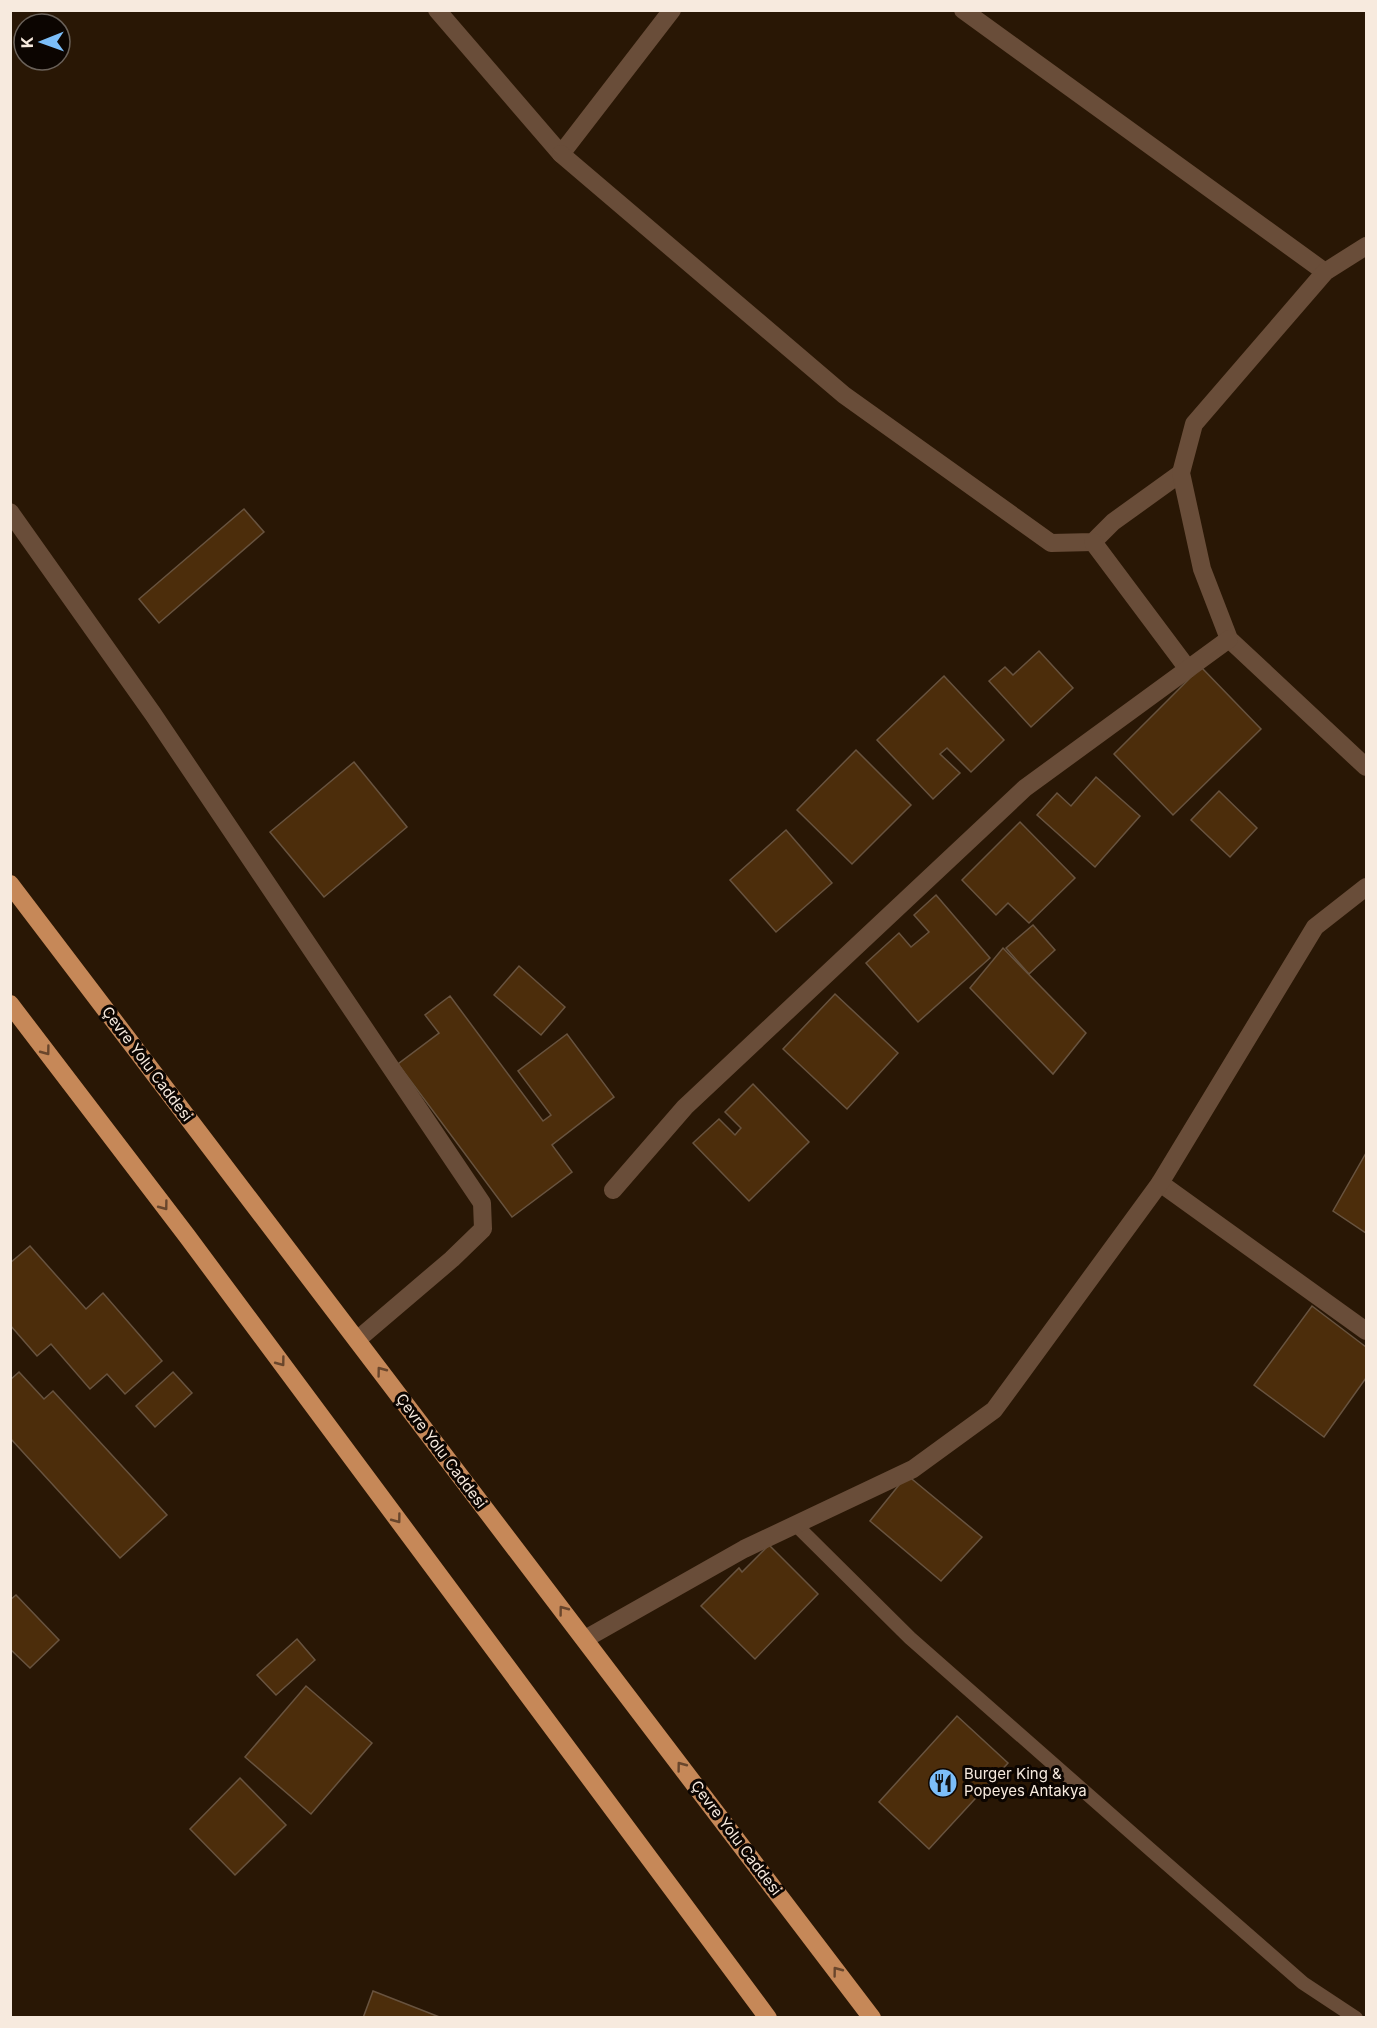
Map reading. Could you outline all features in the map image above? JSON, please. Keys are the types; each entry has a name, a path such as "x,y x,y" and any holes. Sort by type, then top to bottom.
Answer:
{"highway":[{"name":"Çevre Yolu Caddesi","path":"10,884 872,2018"},
{"path":"10,1004 194,1246 768,2018"}],"street":[{"path":"437,10 561,154 844,394 1051,543 1093,542 1113,522 1181,473"},
{"path":"561,154 672,10"},
{"path":"963,10 1325,272"},
{"path":"1366,246 1325,272 1194,424 1181,473 1202,569 1229,639 1366,767"},
{"path":"10,512 153,714 482,1203 483,1229 452,1259 357,1340"},
{"path":"1093,542 1188,669"},
{"path":"613,1190 685,1107 1025,788 1229,639"},
{"path":"585,1639 744,1549 913,1470 994,1410 1160,1183 1315,927 1366,887"},
{"path":"1160,1183 1366,1331"}],"lane":[{"path":"796,1525 910,1638 1303,1983 1356,2018"}],"building":[{"path":"244,509 264,532 159,623 139,599"},
{"path":"1039,651 1073,688 1031,727 989,681 1005,667 1013,675"},
{"path":"1201,667 1261,729 1173,815 1114,754"},
{"path":"944,676 1004,740 971,772 947,748 940,754 960,773 933,799 877,740"},
{"path":"856,750 911,805 852,864 797,810"},
{"path":"354,762 407,827 324,897 270,832"},
{"path":"1096,777 1140,816 1095,867 1037,815 1057,793 1071,806"},
{"path":"1219,791 1257,828 1230,857 1191,820"},
{"path":"1020,822 1075,878 1029,923 1008,903 996,915 962,880"},
{"path":"786,830 832,883 776,932 730,880"},
{"path":"936,895 990,958 918,1022 866,963 899,933 911,947 929,932 914,915"},
{"path":"1033,925 1055,950 1029,974 1006,948"},
{"path":"1003,948 1086,1033 1053,1074 970,988"},
{"path":"519,966 565,1007 541,1035 494,995"},
{"path":"835,994 898,1053 847,1109 783,1049"},
{"path":"450,996 543,1121 551,1115 518,1071 567,1034 614,1097 552,1145 572,1172 512,1217 398,1064 439,1033 425,1015"},
{"path":"753,1084 809,1142 749,1201 693,1143 719,1119 735,1135 741,1128 725,1112"},
{"path":"1366,1153 1366,1233 1333,1211"},
{"path":"30,1246 86,1309 103,1293 162,1361 125,1394 107,1374 90,1389 51,1344 37,1356 10,1325 10,1263"},
{"path":"1312,1306 1366,1347 1366,1378 1324,1437 1254,1385"},
{"path":"19,1372 44,1399 53,1391 167,1515 120,1558 10,1438 10,1380"},
{"path":"173,1372 192,1393 155,1427 136,1406"},
{"path":"907,1475 982,1537 941,1581 870,1521"},
{"path":"769,1545 818,1594 755,1659 701,1606 739,1568 742,1572"},
{"path":"16,1595 59,1640 30,1668 10,1649 10,1600"},
{"path":"297,1639 315,1660 276,1695 257,1675"},
{"path":"306,1686 372,1743 311,1814 245,1757"},
{"name":"Burger King & Popeyes Antakya","path":"957,1716 1008,1763 929,1849 879,1802"},
{"path":"240,1778 286,1825 235,1875 190,1829"},
{"path":"373,1991 442,2018 363,2018"}],"place":[{"name":"Burger King & Popeyes Antakya","path":"943,1783"}]}
